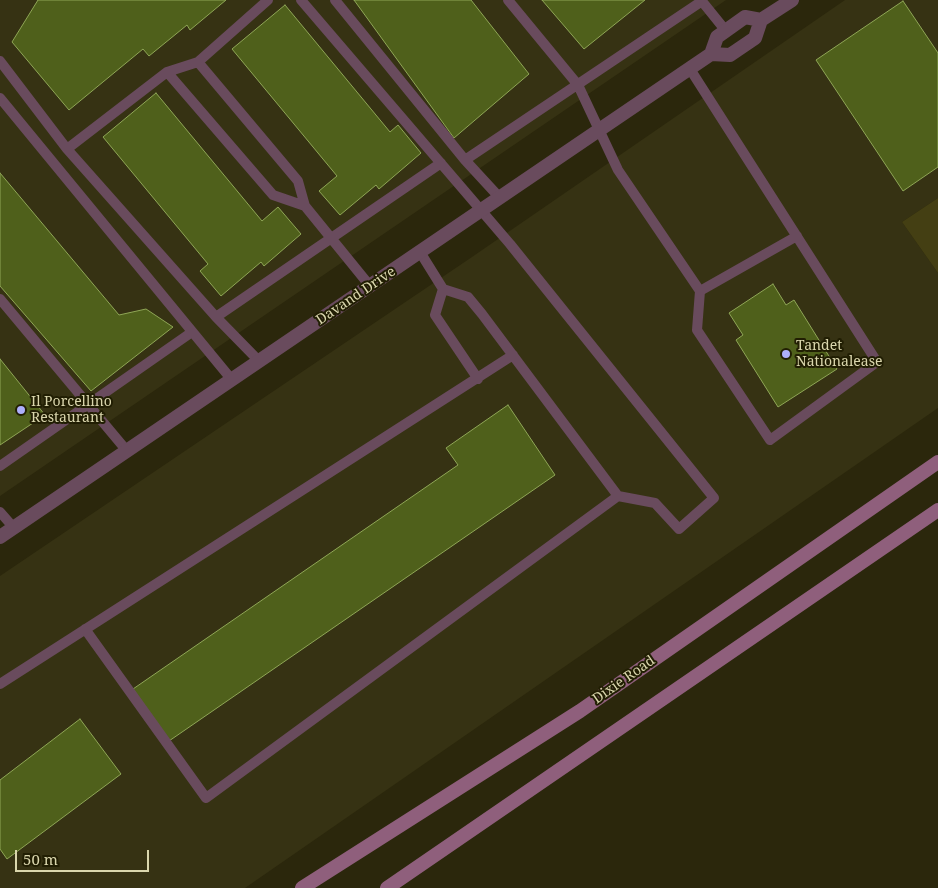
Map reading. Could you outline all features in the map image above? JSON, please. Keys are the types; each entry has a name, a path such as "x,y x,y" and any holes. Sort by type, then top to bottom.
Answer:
{"main road":[{"name":"Dixie Road","path":"302,888 580,710 938,462"},
{"path":"387,888 938,510"}],"street":[{"name":"Davand Drive","path":"711,54 730,55 755,38 761,20 792,0"},
{"name":"Davand Drive","path":"0,537 690,69 711,54 717,36 745,18 761,20"}],"lane":[{"path":"67,149 167,72 198,62 268,0"},
{"path":"301,0 481,210 714,498 679,529 655,503 618,496 468,297 443,289 420,252"},
{"path":"335,0 465,160 500,198"},
{"path":"508,0 578,84 618,170 700,291 697,330 770,440 877,362 690,69"},
{"path":"465,160 701,1 726,31"},
{"path":"0,61 67,149 216,317 259,361"},
{"path":"198,62 298,181 305,206 333,238 370,286"},
{"path":"167,72 273,195 305,206"},
{"path":"0,98 232,380"},
{"path":"216,317 440,163"},
{"path":"700,291 796,236"},
{"path":"443,289 435,315 478,379"},
{"path":"0,299 89,403 127,451"},
{"path":"0,466 192,332"},
{"path":"0,684 513,356"},
{"path":"85,629 206,798 618,496"},
{"path":"0,512 14,528"}],"shaded area":[{"path":"0,0 726,0 0,496"},
{"path":"845,0 938,0 938,198 902,222 938,273 938,408 245,888 0,888 0,576 472,257"},
{"path":"938,198 938,273 902,222"}],"building":[{"path":"38,0 226,0 190,30 187,25 149,56 143,49 69,110 12,42"},
{"path":"354,0 471,0 529,74 454,138"},
{"path":"542,0 645,0 584,49"},
{"path":"903,1 938,53 938,167 903,191 816,60"},
{"path":"285,5 390,132 398,125 421,153 379,189 376,185 340,215 319,191 337,176 232,49"},
{"path":"156,93 262,221 278,207 301,234 264,266 261,262 221,296 200,271 208,264 103,137"},
{"path":"0,173 119,315 146,309 173,327 91,391 0,286"},
{"name":"Tandet Nationalease","path":"773,284 786,305 794,300 837,369 778,407 736,340 743,335 729,313"},
{"path":"0,359 45,415 0,445"},
{"path":"508,405 555,475 169,741 133,689 458,465 446,448"},
{"path":"80,719 121,774 7,859 0,849 0,780"}],"place":[{"name":"Tandet Nationalease","path":"786,354"},
{"name":"Il Porcellino Restaurant","path":"21,410"}]}
